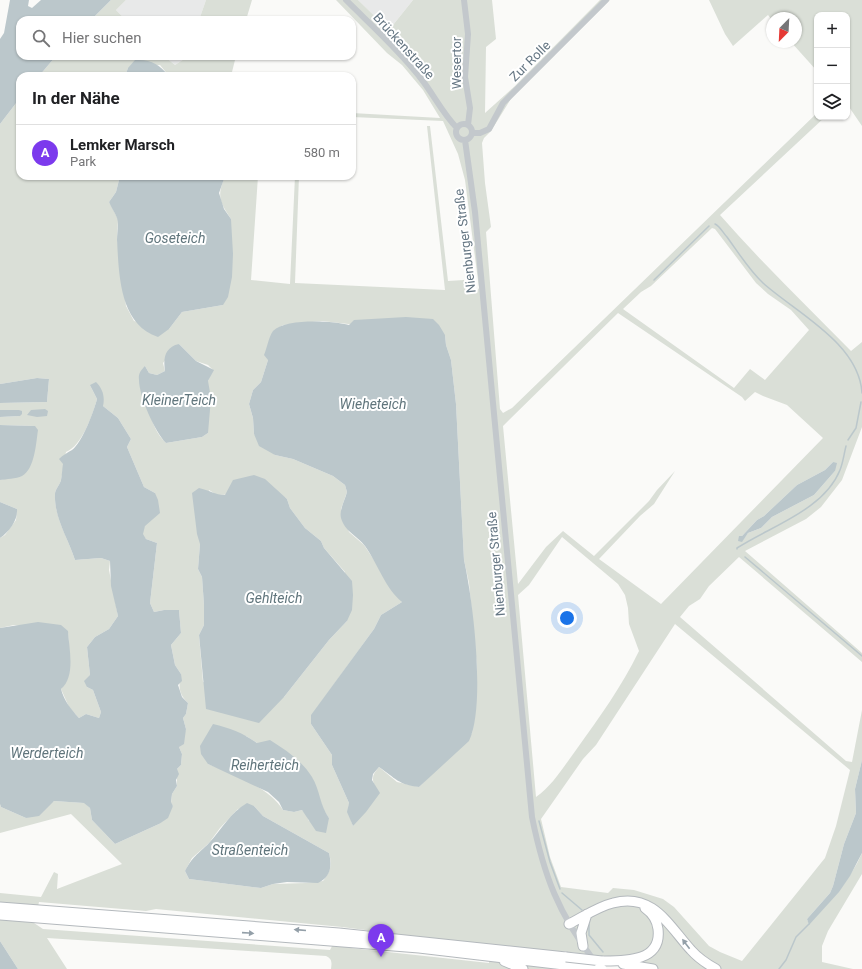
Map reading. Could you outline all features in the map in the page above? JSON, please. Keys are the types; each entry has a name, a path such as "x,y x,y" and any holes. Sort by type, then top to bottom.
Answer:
{"highway":[{"path":"569,924 613,902 638,903 649,906 662,915 694,953 716,969"},
{"path":"586,969 633,960 650,952 658,937 657,924 650,911 638,903"},
{"path":"0,907 42,914 339,937 601,967"},
{"path":"0,915 42,914"},
{"path":"583,946 581,933 587,914"},
{"path":"339,937 480,954 566,957 601,967"},
{"path":"496,954 522,969"},
{"path":"621,963 653,969"}],"street":[{"name":"Brückenstraße","path":"346,0 408,63 429,89 446,116 457,128"},
{"name":"Wesertor","path":"464,0 468,34 465,77 470,108 468,125"},
{"name":"Zur Rolle","path":"472,133 480,133 489,129 503,103 606,0"},
{"path":"463,124 468,125 472,133 469,138 465,140 458,137 456,133 457,128 463,124"},
{"name":"Nienburger Straße","path":"465,140 476,220 529,800 540,856 554,895 569,924 583,946 601,967"}],"shaded area":[{"path":"111,0 126,0 116,10 122,16 95,16"},
{"path":"126,0 206,0 200,16 122,16 116,10"},
{"path":"206,0 252,0 247,16 200,16"},
{"path":"336,0 358,0 389,30 413,0 492,0 496,39 486,47 485,113 515,86 600,0 610,0 512,97 482,143 485,183 491,227 486,232 500,409 503,413 512,408 814,116 814,120 822,120 720,215 768,267 851,351 862,342 862,427 842,480 821,507 806,519 745,551 862,653 862,662 739,557 709,586 700,599 689,606 680,617 846,761 852,762 862,710 862,760 855,789 856,813 844,844 830,893 807,919 809,924 824,908 845,882 862,853 862,874 828,931 822,946 822,962 853,969 626,969 617,958 561,951 576,969 331,969 331,961 326,956 47,938 67,969 18,969 0,941 0,893 41,897 54,872 58,874 57,889 122,864 71,814 0,833 0,804 1,807 26,818 54,801 85,803 90,808 92,820 115,844 159,824 173,806 171,803 172,794 177,786 177,769 181,765 182,754 179,747 186,729 183,718 186,714 188,703 180,690 181,674 175,665 171,645 181,633 179,610 154,612 150,603 157,543 146,539 142,534 155,493 144,487 127,447 131,439 118,418 103,406 90,385 97,399 90,421 82,437 72,449 66,452 60,484 55,494 55,503 59,519 75,560 101,558 110,561 109,570 118,616 109,629 95,637 87,647 90,675 87,687 93,690 101,712 99,718 86,714 79,718 69,707 61,689 70,669 68,632 14,625 0,628 0,538 5,535 16,520 17,509 0,502 0,480 8,478 35,426 0,425 0,417 20,416 19,410 0,410 0,403 47,402 49,379 37,378 0,384 0,124 16,103 16,180 119,180 116,192 109,202 118,219 117,239 126,306 134,321 169,329 182,312 223,305 231,219 220,198 224,180 258,180 251,280 290,284 295,180 299,180 295,283 445,290 427,126 430,126 448,281 464,280 466,290 477,291 479,288 465,180 458,154 443,121 356,117 356,113 440,118 423,90 402,65 387,53 356,21 356,16 351,16","holes":["712,228 715,229 756,283 768,294 791,310 809,330 765,380 750,369 734,388 623,309 641,292 651,286","618,313 742,397 745,401 755,392 787,405 823,438 661,604 599,559 640,516 654,504 675,471 649,501 594,556 563,531 546,547 518,584 503,426","322,321 445,335 446,345 451,360 456,404 464,560 469,583 477,667 477,687 472,733 419,787 397,782 379,767 373,776 375,786 353,826 348,812 349,803 332,765 332,755 311,724 311,716 374,629 381,615 402,602 364,545 349,532 341,509 347,492 345,485 333,476 293,459 275,455 254,434 253,418 249,404 253,390 261,382 268,360 273,332 283,325","179,344 196,361 208,365 213,370 208,381 208,433 202,437 166,443 159,435 151,417 147,397 145,366 149,373 157,375 165,371 163,363","833,462 835,471 814,495 772,517 761,528 748,533 742,541 742,536 757,520 764,516 797,485 825,470","209,490 217,495 279,493 287,499 290,508 305,528 321,541 324,548 345,572 347,621 329,640 284,697 203,682 199,635 204,625 202,577 198,569 200,544","562,537 618,584 625,595 629,624 639,651 617,690 558,775 548,787 536,797 518,595 529,585","675,624 850,770 836,826 825,858 742,961 709,946 674,907 663,899 634,890 613,888 608,893 561,887 550,857 541,819 583,759 596,745","246,736 312,778 324,811 329,818 309,821 306,814 302,810 294,812 283,810 277,802 260,788 250,782 208,764","254,806 263,816 329,853 330,868 323,881 273,884 261,888 189,879 185,871 192,858 209,843 220,828 238,809","39,902 146,911 156,909 342,927 330,950 43,929 34,923","342,927 489,946 489,963 351,948"]},
{"path":"358,0 413,0 389,30"},
{"path":"709,0 862,0 862,126 850,108 850,12 814,12 814,68 796,48 802,48 802,12 766,12 766,17 733,46 725,34"},
{"path":"53,60 169,60 175,65 182,60 235,60 232,72 166,72 160,65 128,68 126,72 42,72"},
{"path":"169,60 182,60 175,65"}],"water":[{"path":"10,0 29,0 28,6 32,8 41,0 111,0 95,16 16,16 16,60 53,60 42,72 16,72 16,103 0,124 0,39 4,33"},
{"path":"135,60 146,60 158,65 166,72 126,72"},
{"name":"Goseteich","path":"119,180 224,180 219,193 224,209 231,219 233,254 232,277 228,297 223,305 182,312 169,329 158,337 145,330 135,321 128,310 124,296 119,268 117,240 118,220 109,202 116,192"},
{"name":"Wieheteich","path":"406,317 433,319 445,335 446,345 451,360 456,404 464,560 474,625 477,703 474,725 469,741 419,787 402,783 379,767 373,774 372,780 380,793 353,826 347,812 349,803 332,765 332,755 311,724 311,715 374,629 381,615 402,602 386,583 365,546 345,527 343,523 341,518 341,508 347,492 345,485 333,476 293,459 275,455 259,446 254,434 253,418 249,404 253,390 261,382 268,360 264,355 270,336 273,331 279,327 299,322 332,322 349,325 354,320"},
{"name":"KleinerTeich","path":"179,344 196,361 214,370 208,381 211,398 208,433 202,437 166,443 157,431 148,413 140,387 139,376 145,366 149,373 157,375 165,371 164,362 168,350 174,345"},
{"path":"37,378 49,379 47,402 0,403 0,384"},
{"name":"Werderteich","path":"96,382 103,393 103,406 118,418 131,439 127,447 144,487 155,493 158,500 160,513 145,526 143,534 146,539 157,543 150,603 154,612 179,610 181,633 171,645 175,665 181,674 182,681 178,685 182,697 188,703 186,714 183,718 186,729 184,744 179,747 182,754 181,765 177,769 179,774 176,780 177,786 172,794 171,802 173,806 168,818 159,824 115,844 92,820 90,808 84,803 54,801 39,816 26,818 1,807 0,804 0,628 38,622 61,625 68,631 70,654 69,677 66,684 61,689 64,697 79,718 86,714 99,718 101,712 93,690 87,687 84,681 90,675 87,647 95,637 109,629 118,616 111,586 110,561 101,558 75,560 59,520 55,503 55,494 60,484 63,464 59,459 76,446 84,434 97,399 90,385"},
{"path":"45,409 48,411 47,416 37,417 27,415 31,410"},
{"path":"0,410 19,410 22,411 22,414 20,416 0,417"},
{"path":"0,425 35,426 38,430 30,468 20,477 0,480"},
{"path":"833,462 837,463 835,471 814,495 772,517 761,528 748,533 742,542 738,541 739,536 742,536 757,520 764,516 797,485 825,470"},
{"name":"Gehlteich","path":"254,475 265,479 287,499 290,508 305,528 321,541 324,548 352,581 353,595 352,610 347,621 329,640 284,697 259,723 206,709 199,635 204,625 204,605 202,577 198,569 200,544 197,534 192,493 199,488 225,495 233,480"},
{"path":"0,502 17,509 17,513 12,525 0,538"},
{"name":"Reiherteich","path":"213,724 236,731 257,743 270,740 299,761 312,777 329,818 326,833 316,831 302,810 294,812 283,810 279,802 268,792 208,764 201,754 200,746"},
{"path":"862,760 862,853 850,876 839,892 809,925 807,919 830,893 833,886 844,844 856,813 855,789"},
{"name":"Straßenteich","path":"247,803 254,806 263,816 329,853 330,871 326,878 318,883 287,882 261,888 189,879 185,871 190,862 209,843 231,816"},
{"path":"0,941 18,969 0,969"}],"waterway":[{"path":"715,224 727,237 748,267 763,283 808,317 838,344 850,359 858,375 862,393"},
{"path":"654,280 709,226"},
{"path":"848,440 856,428 861,402"},
{"path":"737,549 795,516 822,496 832,484 840,470 846,446"},
{"path":"745,557 862,656"},
{"path":"539,821 550,862 560,889"},
{"path":"562,893 582,910"},
{"path":"589,924 589,935 603,952"},
{"path":"779,969 786,960 796,937 809,924"}],"place":[{"name":"Lemker Marsch","path":"381,957"}]}
